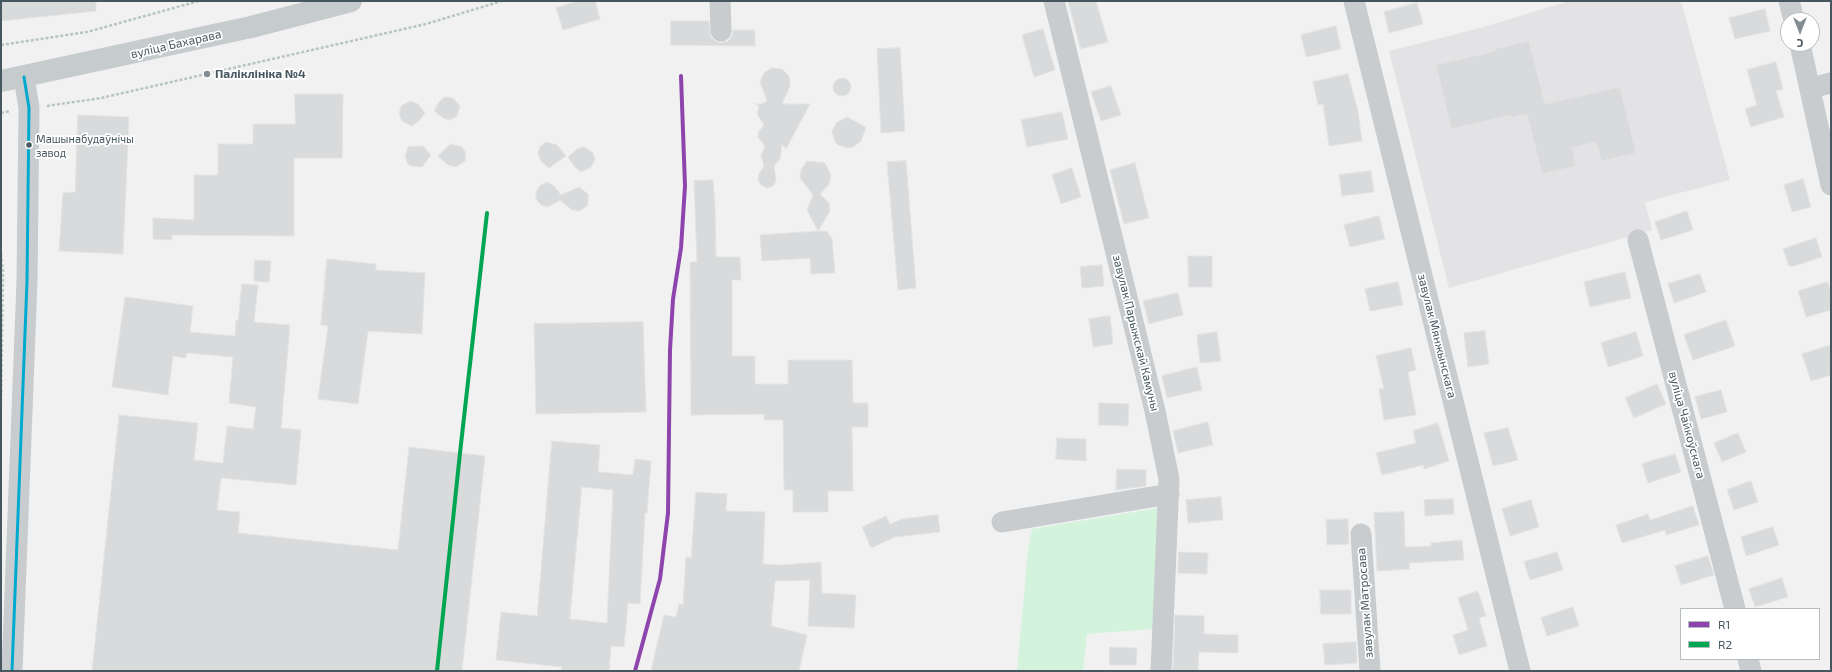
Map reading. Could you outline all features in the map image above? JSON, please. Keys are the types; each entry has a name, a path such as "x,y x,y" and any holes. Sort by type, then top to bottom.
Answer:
{"main road":[{"name":"вуліца Бахарава","path":"1,81 251,27 351,1"}],"street":[{"path":"720,1 721,31"},
{"name":"завулак Парыжскай Камуны","path":"1054,1 1155,411 1169,479 1161,671"},
{"name":"завулак Мянжынскага","path":"1354,1 1520,671"},
{"path":"1789,1 1792,12"},
{"path":"1802,52 1831,185"},
{"path":"12,671 27,281 29,108 24,77"},
{"path":"1811,88 1831,83"},
{"name":"вуліца Чайкоўскага","path":"1638,240 1735,608"},
{"path":"1002,522 1169,494"},
{"name":"завулак Матросава","path":"1361,534 1370,671"},
{"path":"1748,660 1751,671"}],"path":[{"path":"1,45 87,32 200,1"},
{"path":"1,113 101,98 426,24 502,1"},
{"path":"1,254 3,272 1,406"}],"shaded area":[{"path":"1569,1 1681,1 1730,180 1645,202 1652,230 1449,288 1389,51 1484,27"}],"green space":[{"path":"1158,508 1153,629 1087,634 1083,671 1017,671 1028,550 1032,529"}],"building":[{"path":"1,1 96,1 96,11 1,21"},
{"path":"579,1 595,1 600,19 563,30 556,8"},
{"path":"1068,1 1096,1 1108,42 1081,49"},
{"path":"1417,3 1423,24 1389,33 1384,12"},
{"path":"1765,9 1770,31 1735,39 1729,18"},
{"path":"671,21 709,21 711,37 715,41 721,43 728,41 732,36 733,30 755,30 755,46 671,45"},
{"path":"1336,26 1341,49 1306,57 1301,35"},
{"path":"1043,29 1055,70 1034,77 1022,35"},
{"path":"1529,41 1545,104 1620,87 1636,153 1601,161 1596,142 1572,148 1576,166 1542,174 1527,114 1511,118 1511,115 1451,129 1436,65"},
{"path":"900,48 905,131 881,133 877,49"},
{"path":"1776,62 1783,89 1776,91 1784,117 1751,127 1745,109 1757,105 1747,70"},
{"path":"772,68 782,69 789,76 790,86 782,104 810,104 786,149 782,144 780,159 774,166 776,181 773,186 767,188 761,185 758,180 759,174 764,166 761,155 765,146 758,137 759,131 764,125 757,114 759,106 755,104 761,104 767,101 760,82 764,73"},
{"path":"1348,74 1358,111 1362,141 1329,146 1323,104 1318,105 1313,82"},
{"path":"838,78 846,78 851,83 849,94 846,96 838,96 833,91 833,83"},
{"path":"1111,86 1121,115 1101,121 1091,92"},
{"path":"295,94 343,94 342,158 294,158 294,236 172,235 172,240 153,239 153,218 194,220 194,175 218,175 218,144 253,144 253,124 295,124"},
{"path":"445,97 453,98 460,106 457,116 450,120 443,118 434,111 439,102"},
{"path":"411,101 418,104 425,113 419,121 412,126 402,121 399,114 401,106"},
{"path":"1062,112 1068,139 1027,147 1021,120"},
{"path":"78,115 129,117 123,254 59,251 63,193 75,192"},
{"path":"847,117 866,127 861,141 853,147 848,148 838,145 835,142 832,132 836,123"},
{"path":"546,142 557,145 566,156 549,168 541,161 538,154 540,147"},
{"path":"451,144 462,147 466,153 465,161 456,167 448,165 438,156"},
{"path":"423,146 431,155 422,167 411,166 408,164 405,157 408,147"},
{"path":"584,147 593,153 595,160 591,167 581,172 574,166 568,157 577,149"},
{"path":"807,161 825,163 831,175 829,184 820,194 829,203 830,211 818,231 807,210 813,195 800,178 801,170"},
{"path":"906,161 916,288 898,290 887,162"},
{"path":"1135,163 1149,218 1124,224 1110,170"},
{"path":"1072,168 1081,197 1061,204 1052,175"},
{"path":"1371,171 1374,192 1342,196 1339,175"},
{"path":"1803,179 1811,207 1792,212 1784,185"},
{"path":"713,180 716,257 740,257 741,280 732,280 732,356 755,356 755,384 788,384 788,360 852,360 853,403 868,403 868,427 852,427 853,491 828,491 828,512 793,512 793,490 784,490 783,420 764,420 764,414 691,415 690,262 697,262 694,181"},
{"path":"547,182 554,186 561,195 579,187 588,194 588,205 580,211 572,210 560,200 548,207 541,205 536,199 536,192 540,186"},
{"path":"1687,211 1693,230 1661,240 1655,222"},
{"path":"1379,216 1385,239 1350,247 1344,225"},
{"path":"827,231 832,239 835,273 811,274 810,258 762,261 760,235"},
{"path":"1816,238 1822,257 1794,266 1789,266 1783,249"},
{"path":"1188,256 1212,256 1212,287 1189,287"},
{"path":"327,259 376,264 376,270 425,273 422,334 368,331 358,404 318,399 328,326 321,325"},
{"path":"255,260 271,261 269,282 254,281"},
{"path":"1102,265 1104,286 1082,288 1080,267"},
{"path":"1625,272 1631,298 1590,307 1584,282"},
{"path":"1700,274 1706,292 1674,303 1668,284"},
{"path":"1398,282 1403,305 1370,311 1365,289"},
{"path":"1828,282 1831,292 1831,310 1806,317 1798,291"},
{"path":"242,284 258,285 254,322 290,325 281,428 301,430 296,485 221,478 217,510 240,512 238,533 398,550 409,447 485,456 462,671 92,671 119,415 198,423 194,460 223,463 227,426 253,429 256,407 229,403 233,357 187,353 186,358 173,356 168,395 112,387 125,297 193,306 190,332 235,336"},
{"path":"1178,293 1183,315 1149,324 1143,301"},
{"path":"1110,316 1113,344 1093,347 1089,319"},
{"path":"1726,320 1735,346 1693,360 1684,335"},
{"path":"643,322 646,412 536,414 534,324"},
{"path":"1485,331 1489,364 1468,367 1464,333"},
{"path":"1217,332 1221,361 1200,363 1197,335"},
{"path":"1636,332 1643,356 1608,367 1601,343"},
{"path":"1831,345 1831,375 1811,381 1802,354"},
{"path":"1411,348 1416,370 1408,372 1416,415 1384,420 1379,389 1384,389 1376,356"},
{"path":"1197,367 1202,390 1167,398 1162,376"},
{"path":"1657,384 1666,404 1634,418 1625,398"},
{"path":"1721,390 1727,412 1701,419 1695,397"},
{"path":"1099,403 1129,404 1128,426 1099,425"},
{"path":"1208,422 1213,445 1178,453 1173,431"},
{"path":"1438,423 1449,461 1424,469 1423,465 1382,475 1376,453 1416,443 1413,431"},
{"path":"1508,428 1518,460 1493,466 1484,433"},
{"path":"1738,433 1746,452 1722,462 1714,443"},
{"path":"1057,438 1086,439 1086,461 1056,459"},
{"path":"552,441 600,445 598,472 633,475 635,459 651,461 647,513 645,513 640,604 628,603 624,647 611,646 609,671 561,671 562,667 496,660 501,612 537,616","holes":["582,487 613,490 607,623 570,619"]},
{"path":"1675,454 1681,472 1648,483 1642,464"},
{"path":"1117,469 1146,470 1146,486 1116,490"},
{"path":"1751,481 1758,502 1734,510 1727,490"},
{"path":"696,492 727,494 726,511 765,512 763,564 781,565 821,562 822,593 856,595 854,628 808,626 810,580 775,581 771,626 807,635 799,671 651,671 664,615 676,617 679,604 683,605 686,557 691,558"},
{"path":"1221,497 1223,520 1188,523 1186,500"},
{"path":"1453,499 1454,514 1425,516 1424,500"},
{"path":"1531,500 1539,527 1510,536 1502,509"},
{"path":"1693,506 1699,525 1666,535 1665,530 1622,543 1616,525 1648,514 1650,520"},
{"path":"1404,512 1405,547 1431,546 1431,543 1462,540 1464,560 1409,563 1410,569 1377,571 1374,513"},
{"path":"938,515 940,532 895,537 871,548 862,527 886,516 890,524 902,519"},
{"path":"1348,519 1349,544 1327,545 1326,520"},
{"path":"1773,527 1779,545 1746,556 1741,537"},
{"path":"1179,552 1208,553 1207,574 1178,573"},
{"path":"1557,552 1563,570 1530,580 1524,562"},
{"path":"1708,556 1714,575 1681,585 1675,566"},
{"path":"1782,578 1788,597 1755,607 1749,589"},
{"path":"1320,590 1351,590 1351,614 1321,614"},
{"path":"1478,591 1486,616 1479,618 1487,646 1459,655 1453,635 1468,630 1458,598"},
{"path":"1573,607 1579,626 1547,636 1541,618"},
{"path":"1175,615 1204,616 1204,634 1238,635 1238,653 1199,652 1198,671 1173,671"},
{"path":"1356,642 1357,663 1325,665 1323,644"},
{"path":"1110,647 1137,648 1136,665 1110,665"}],"transit line":[{"name":"R1","path":"635,671 660,579 668,513 670,350 673,299 681,248 685,186 681,76"},
{"path":"12,671 27,281 29,108 24,77"},
{"name":"R2","path":"437,671 487,213"}],"place":[{"name":"Паліклініка №4","path":"207,74"},
{"name":"Машынабудаўнічы завод","path":"29,145"}]}
